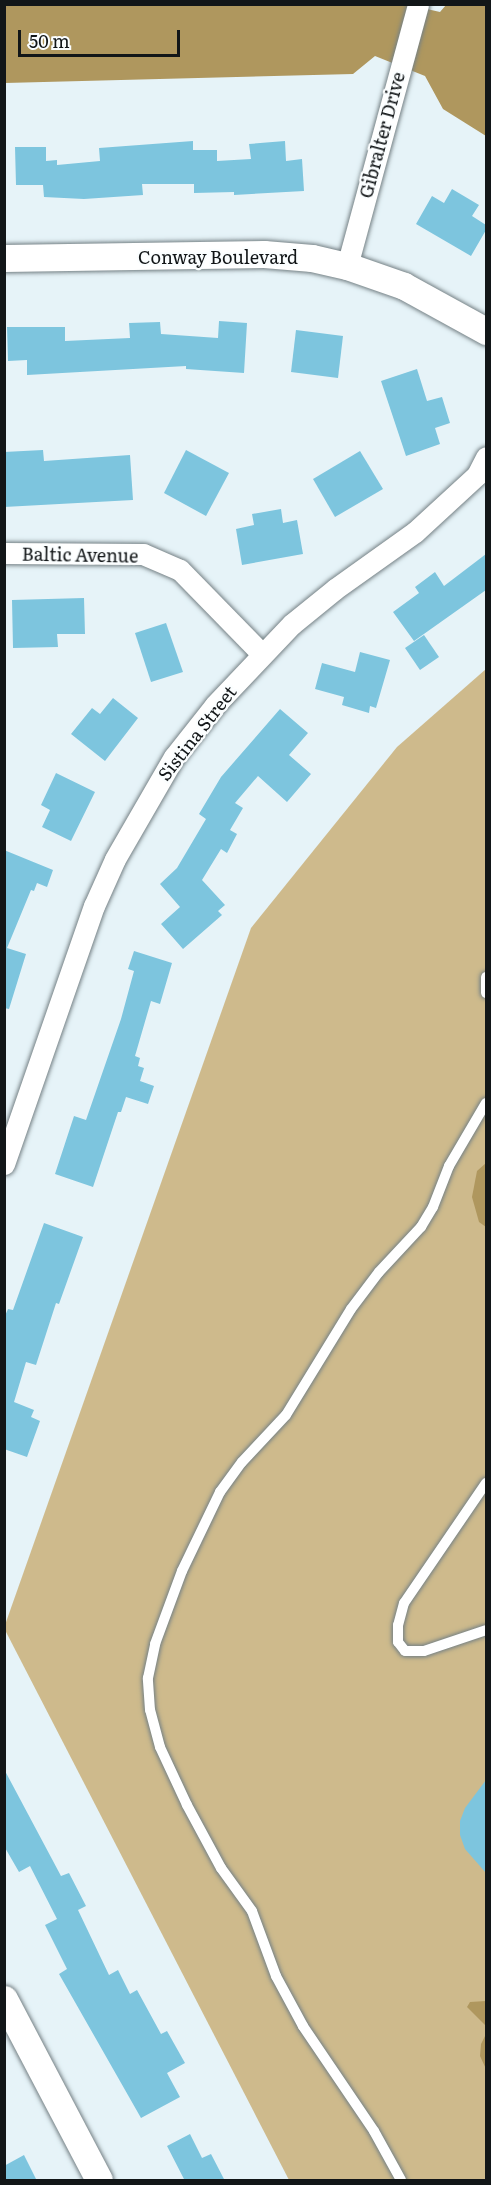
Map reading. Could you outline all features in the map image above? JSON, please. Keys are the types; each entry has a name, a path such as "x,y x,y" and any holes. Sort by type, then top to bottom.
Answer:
{"street":[{"name":"Gibralter Drive","path":"347,266 418,4"},
{"name":"Conway Boulevard","path":"4,258 264,254 312,258 347,266 404,286 486,331"},
{"name":"Sistina Street","path":"6,1157 76,952 115,859 174,757 215,705 292,624 334,589 416,532 477,475 486,457"},
{"name":"Baltic Avenue","path":"4,554 143,554 180,570 262,654"},
{"path":"4,1999 99,2181"}],"lane":[{"path":"486,977 486,993"},
{"path":"401,2181 374,2131 303,2026 276,1976 252,1911 221,1868 187,1805 160,1747 150,1710 148,1678 155,1644 182,1571 220,1492 242,1462 286,1415 351,1309 380,1272 421,1227 433,1207 449,1166 486,1102"},
{"path":"486,1483 404,1604 398,1625 398,1642 405,1651 424,1651 486,1630"}],"shaded area":[{"path":"405,4 440,12 446,5 486,5 486,136 443,109 425,76 375,56 353,74 5,83 4,5"},
{"path":"486,669 486,2180 289,2180 5,1630 5,1625 251,928 397,747"},
{"path":"486,1163 486,1227 479,1222 472,1197 477,1171"},
{"path":"486,2001 486,2034 485,2025 467,2007 470,2002"},
{"path":"486,2034 486,2069 480,2056 481,2044"}],"building":[{"path":"193,141 193,150 217,150 217,161 251,159 249,144 285,141 286,161 302,159 304,191 234,195 234,192 194,193 194,184 142,184 143,195 84,199 44,197 43,185 16,185 15,147 46,147 46,161 57,160 57,165 100,161 99,148"},
{"path":"452,189 479,205 472,216 486,225 486,230 471,256 416,224 432,196 444,203"},
{"path":"219,321 247,323 244,373 186,369 186,366 27,375 27,360 8,361 7,327 65,327 65,341 130,338 129,323 160,322 161,334 218,338"},
{"path":"296,330 343,336 338,378 291,372"},
{"path":"417,369 427,401 442,397 450,423 435,428 440,444 406,456 381,381"},
{"path":"43,450 44,461 130,455 133,500 4,507 4,452"},
{"path":"186,450 229,473 206,516 164,493"},
{"path":"360,451 383,489 335,517 313,479"},
{"path":"281,509 283,523 297,520 303,554 242,565 236,529 254,525 252,514"},
{"path":"486,554 486,590 414,641 393,612 419,593 415,587 435,572 444,586"},
{"path":"84,598 85,634 57,634 58,647 13,648 12,600"},
{"path":"166,623 183,672 151,682 135,633"},
{"path":"424,635 439,657 420,670 405,648"},
{"path":"360,652 390,660 376,708 370,706 369,713 342,705 344,697 315,689 322,663 355,672"},
{"path":"113,698 138,718 105,761 71,734 92,708 100,714"},
{"path":"280,709 308,733 289,755 311,774 287,802 258,776 235,803 243,808 230,830 237,834 227,853 221,849 202,880 225,905 218,911 222,915 183,949 161,924 180,907 160,884 177,868 206,819 199,814 221,777"},
{"path":"56,773 95,792 71,841 42,827 50,810 41,805"},
{"path":"4,850 53,870 47,887 37,883 34,891 31,890 7,948 26,954 9,1009 4,1008"},
{"path":"134,951 172,963 160,1004 151,1001 135,1056 140,1058 138,1066 144,1068 140,1081 154,1086 148,1104 126,1097 121,1112 118,1112 93,1187 55,1174 74,1116 86,1120 121,1019 134,971 128,969"},
{"path":"44,1223 83,1237 59,1304 56,1303 36,1365 26,1362 14,1402 34,1410 31,1417 40,1421 27,1457 4,1449 4,1318 8,1309 13,1310"},
{"path":"4,1769 61,1876 69,1873 86,1906 78,1910 109,1975 118,1970 130,1994 137,1990 161,2034 167,2031 185,2063 167,2073 180,2097 141,2118 59,1974 67,1969 45,1925 57,1919 30,1866 19,1872 4,1846"},
{"path":"486,1780 486,1873 465,1849 460,1835 460,1821 465,1808"},
{"path":"190,2134 202,2158 211,2154 225,2181 185,2181 167,2146"},
{"path":"24,2155 37,2181 4,2181 4,2166"}]}
